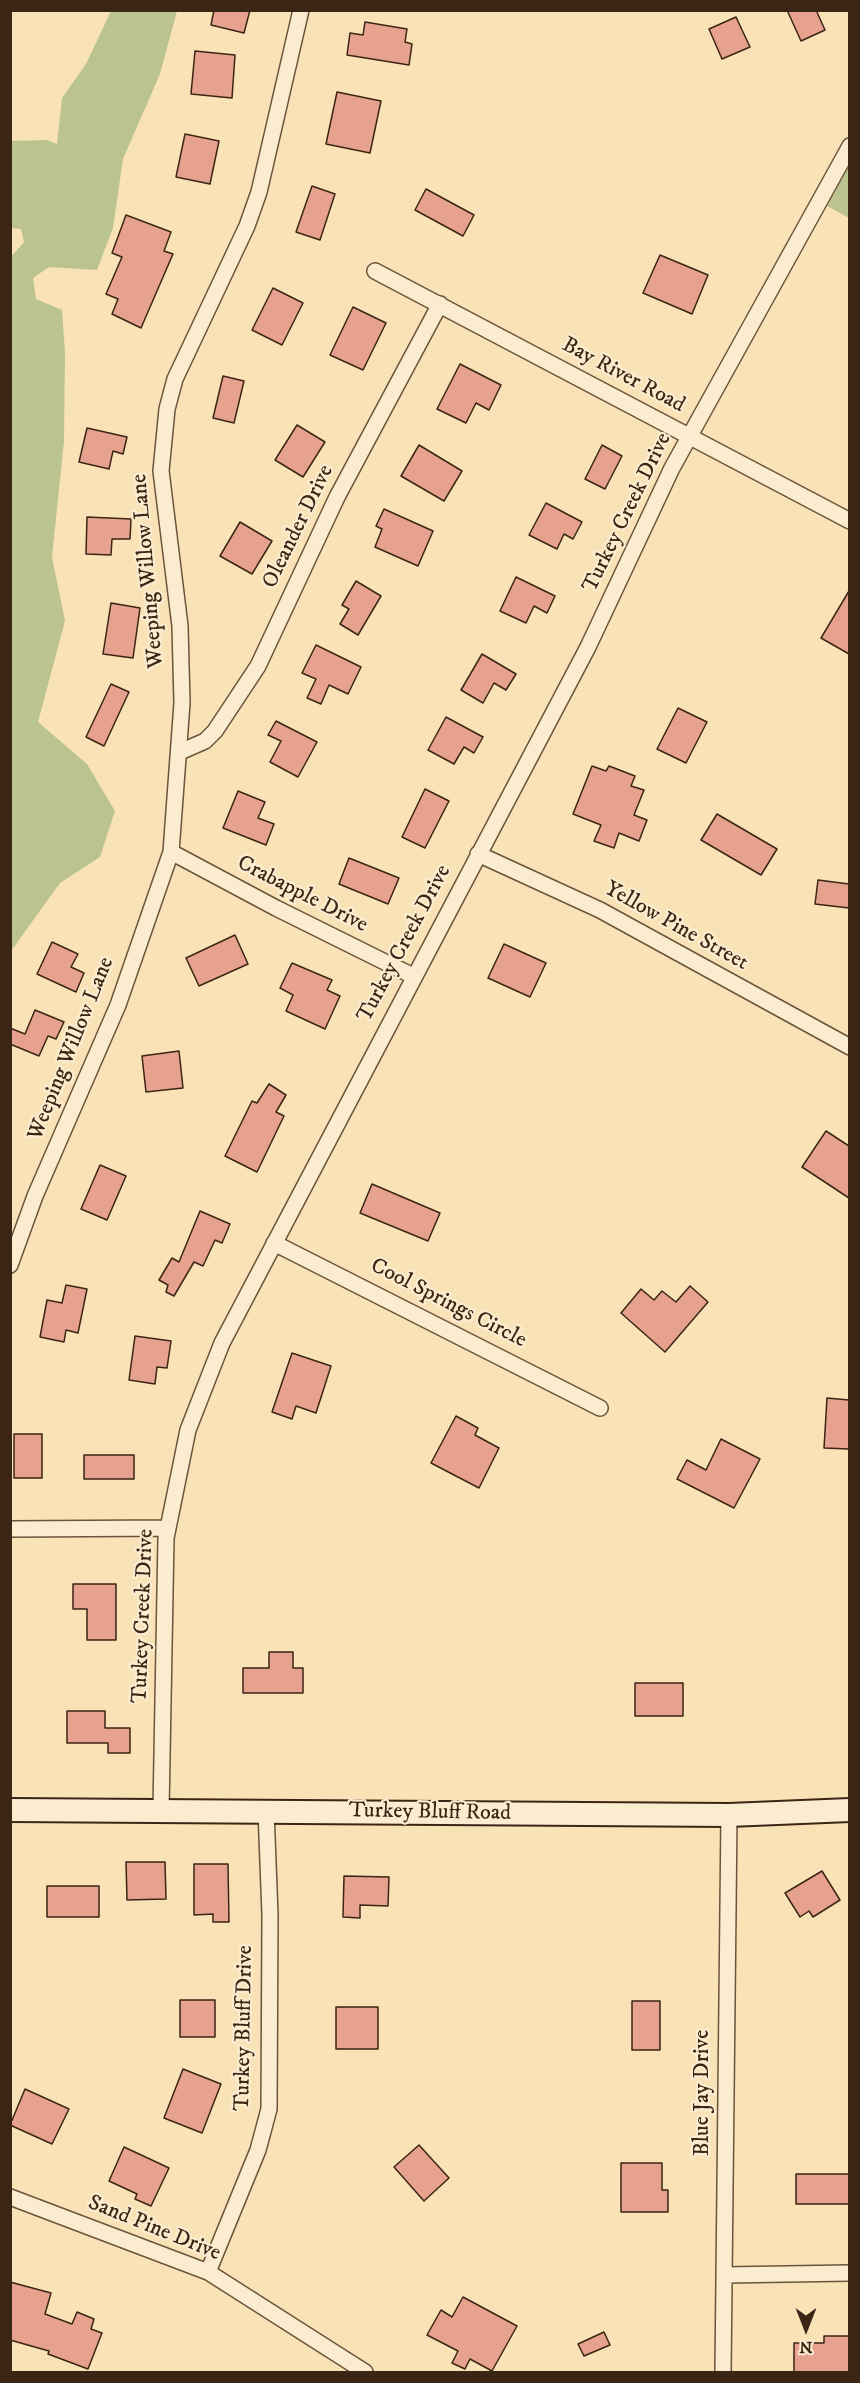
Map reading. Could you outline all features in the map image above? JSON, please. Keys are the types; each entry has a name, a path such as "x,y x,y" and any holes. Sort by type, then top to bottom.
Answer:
{"street":[{"name":"Weeping Willow Lane","path":"10,1265 35,1196 117,1005 171,852 180,752 180,626 161,471 167,409 175,379 247,226 259,192 301,10"},
{"name":"Turkey Creek Drive","path":"161,1810 168,1528 188,1430 222,1343 588,647 690,437 849,146"},
{"name":"Bay River Road","path":"375,271 849,521"},
{"name":"Oleander Drive","path":"180,752 205,741 215,731 258,666 337,497 440,304"},
{"name":"Crabapple Drive","path":"171,852 276,908 413,976"},
{"name":"Yellow Pine Street","path":"478,854 600,910 849,1047"},
{"name":"Cool Springs Circle","path":"274,1243 600,1408"},
{"path":"10,1529 168,1528"},
{"name":"Turkey Bluff Road","path":"10,1810 729,1815 849,1810"},
{"name":"Turkey Bluff Drive","path":"208,2272 258,2150 269,2109 270,1915 266,1810"},
{"name":"Blue Jay Drive","path":"723,2373 729,1815"},
{"name":"Sand Pine Drive","path":"10,2197 208,2272 365,2373"},
{"path":"724,2275 849,2273"}],"green space":[{"path":"111,11 177,11 160,74 123,159 113,228 97,270 49,267 33,278 36,299 62,310 65,353 64,441 52,557 65,621 38,722 87,764 115,811 100,857 60,883 11,951 10,258 24,242 21,229 11,228 11,141 47,140 57,144 62,98 86,64"},
{"path":"849,165 849,218 827,206"}],"building":[{"path":"214,10 250,10 244,33 211,25"},
{"path":"787,10 816,10 825,30 801,41"},
{"path":"736,17 750,47 722,59 709,29"},
{"path":"365,22 407,29 405,42 412,44 409,65 347,55 350,33 363,35"},
{"path":"195,51 235,55 232,98 191,94"},
{"path":"337,92 381,101 370,153 326,144"},
{"path":"185,134 219,141 210,184 176,177"},
{"path":"312,186 335,194 320,240 296,232"},
{"path":"426,189 474,215 463,236 415,210"},
{"path":"126,215 171,232 164,251 173,254 141,328 112,314 118,299 106,294 122,257 112,253"},
{"path":"660,255 708,275 692,314 643,293"},
{"path":"273,288 303,303 282,345 252,330"},
{"path":"353,307 386,323 363,370 330,355"},
{"path":"460,364 501,385 489,410 476,403 466,423 437,409"},
{"path":"223,376 244,381 234,423 213,418"},
{"path":"297,425 325,442 303,477 275,460"},
{"path":"87,428 127,437 123,454 113,451 109,469 79,462"},
{"path":"419,445 462,471 444,501 401,476"},
{"path":"602,445 622,456 605,489 585,479"},
{"path":"546,503 582,522 573,539 564,534 557,549 529,535"},
{"path":"384,509 433,531 418,566 375,547 382,529 376,526"},
{"path":"87,517 131,519 130,539 112,539 111,555 86,554"},
{"path":"240,522 272,541 252,574 220,556"},
{"path":"516,577 555,596 547,613 534,606 526,623 500,611"},
{"path":"356,581 381,596 358,635 340,624 349,609 342,605"},
{"path":"849,591 849,654 821,638"},
{"path":"111,603 140,608 133,658 103,654"},
{"path":"316,645 361,667 348,694 329,685 321,704 307,698 316,679 302,673"},
{"path":"482,654 516,674 506,690 494,683 483,703 461,690"},
{"path":"111,684 129,692 104,746 86,737"},
{"path":"678,708 707,722 686,763 657,749"},
{"path":"446,717 483,737 474,753 464,747 454,764 428,750"},
{"path":"276,721 317,742 298,777 270,762 281,741 268,735"},
{"path":"592,766 606,771 609,766 635,776 631,786 644,790 634,815 647,820 639,841 619,833 614,848 594,841 601,825 573,814"},
{"path":"425,789 449,801 425,848 402,837"},
{"path":"238,791 265,802 258,818 274,824 266,845 223,828"},
{"path":"717,814 777,849 761,875 701,840"},
{"path":"349,858 399,878 388,904 339,884"},
{"path":"818,880 849,884 849,908 815,904"},
{"path":"235,935 248,964 199,986 186,958"},
{"path":"52,942 78,954 71,967 84,973 76,992 37,974"},
{"path":"504,944 546,963 530,997 488,978"},
{"path":"292,963 332,980 327,990 340,996 325,1029 286,1011 293,995 280,988"},
{"path":"35,1010 64,1022 56,1039 48,1036 39,1056 10,1044 10,1028 25,1034"},
{"path":"179,1051 183,1088 146,1092 142,1056"},
{"path":"269,1084 286,1095 276,1112 284,1116 257,1172 225,1156 252,1101 257,1103"},
{"path":"826,1131 849,1146 849,1198 802,1167"},
{"path":"100,1165 126,1176 107,1220 81,1209"},
{"path":"372,1184 440,1213 428,1241 360,1213"},
{"path":"200,1211 230,1224 222,1243 215,1240 203,1266 194,1262 174,1296 166,1292 168,1285 159,1280 172,1258 179,1262"},
{"path":"66,1285 87,1289 78,1333 66,1330 64,1342 40,1337 47,1300 62,1303"},
{"path":"690,1286 708,1302 665,1352 621,1313 641,1289 654,1300 662,1291 676,1302"},
{"path":"135,1336 171,1341 167,1368 157,1367 155,1384 129,1380"},
{"path":"292,1353 331,1366 316,1413 296,1406 292,1419 272,1412"},
{"path":"827,1398 849,1400 849,1449 824,1448"},
{"path":"456,1416 478,1428 475,1435 499,1448 479,1488 431,1463"},
{"path":"14,1434 42,1434 42,1478 14,1478"},
{"path":"721,1439 760,1459 734,1508 677,1479 687,1460 706,1470"},
{"path":"84,1455 134,1455 134,1479 84,1479"},
{"path":"73,1584 116,1584 116,1640 87,1640 87,1609 73,1609"},
{"path":"269,1652 293,1652 293,1668 303,1668 303,1693 243,1693 243,1668 269,1668"},
{"path":"635,1683 683,1683 683,1716 635,1716"},
{"path":"67,1711 105,1711 105,1728 130,1728 130,1753 108,1753 108,1743 67,1743"},
{"path":"126,1862 165,1862 166,1899 127,1900"},
{"path":"194,1864 228,1864 229,1922 213,1922 213,1914 194,1915"},
{"path":"822,1871 840,1900 813,1917 809,1911 800,1917 785,1893"},
{"path":"344,1876 389,1877 388,1906 360,1905 360,1918 343,1917"},
{"path":"47,1886 99,1886 99,1917 47,1917"},
{"path":"180,2000 215,2000 215,2037 180,2037"},
{"path":"632,2001 660,2001 660,2050 632,2050"},
{"path":"336,2007 378,2007 378,2049 336,2049"},
{"path":"183,2069 221,2084 202,2133 164,2118"},
{"path":"25,2089 69,2109 52,2144 10,2125"},
{"path":"419,2145 449,2178 424,2201 394,2167"},
{"path":"124,2147 169,2168 151,2206 135,2199 137,2194 109,2181"},
{"path":"621,2163 662,2163 662,2190 668,2190 668,2212 621,2212"},
{"path":"796,2174 849,2174 849,2204 796,2204"},
{"path":"10,2282 51,2293 45,2314 72,2324 77,2312 94,2319 91,2329 102,2333 88,2369 48,2354 49,2351 10,2340"},
{"path":"463,2297 517,2326 492,2371 470,2359 465,2369 452,2363 458,2351 427,2335 441,2310 452,2317"},
{"path":"604,2332 610,2345 584,2356 578,2344"},
{"path":"824,2336 849,2336 849,2373 794,2373 794,2343 824,2343"}]}
